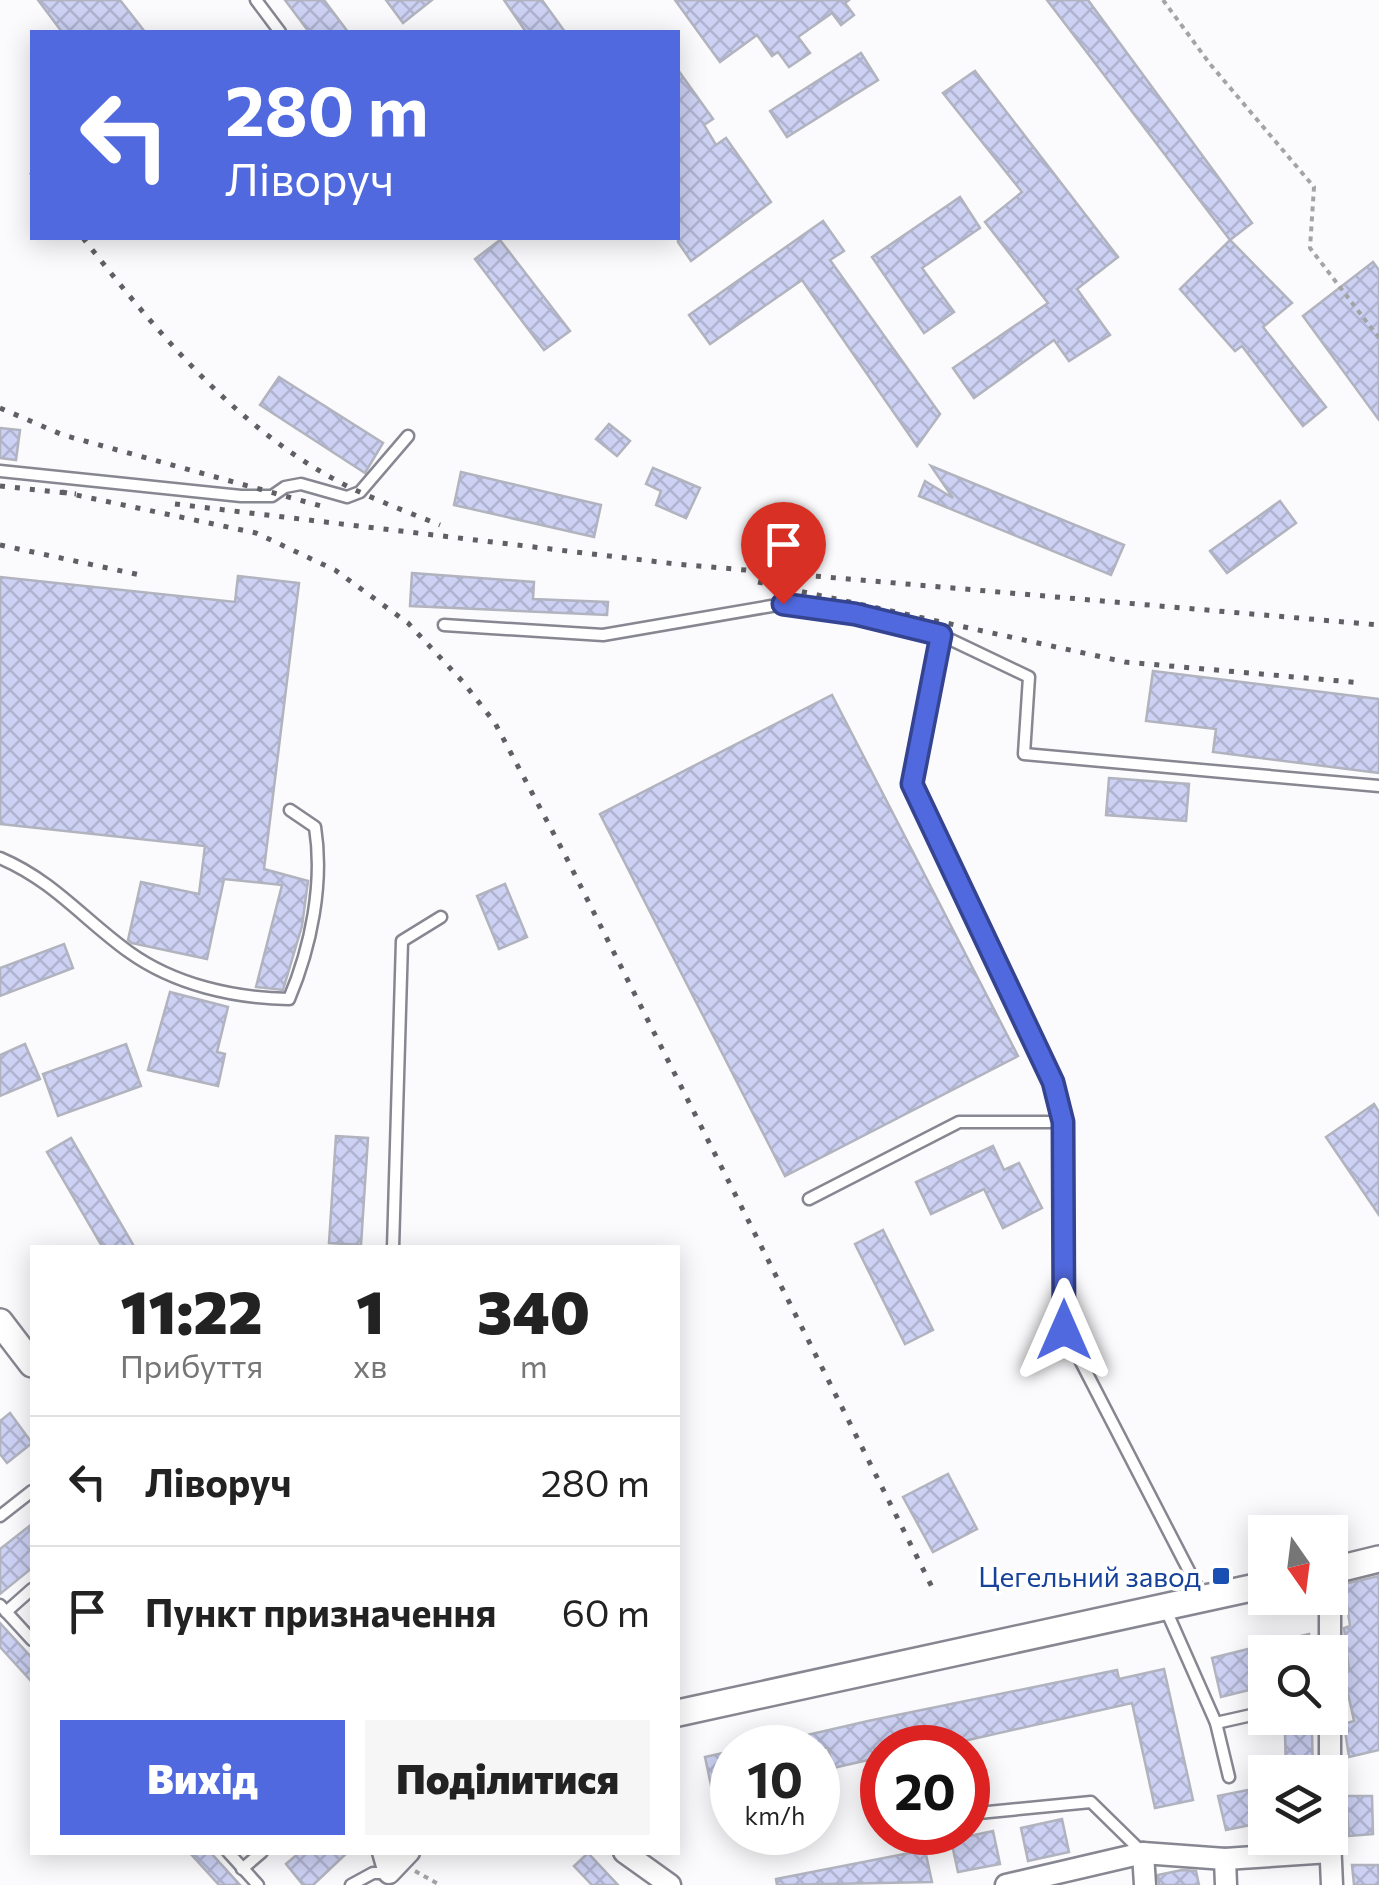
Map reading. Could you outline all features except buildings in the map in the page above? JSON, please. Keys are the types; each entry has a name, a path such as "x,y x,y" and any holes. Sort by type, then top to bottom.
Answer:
{"street":[{"path":"0,1322 30,1361"},
{"path":"1348,1568 1379,1560"},
{"path":"680,1712 1248,1590"},
{"path":"1330,1615 1330,1755"},
{"path":"1006,1885 1143,1853 1225,1860 1254,1855"},
{"path":"1143,1853 1145,1885"},
{"path":"628,1855 670,1885"},
{"path":"1331,1855 1332,1885"},
{"path":"1225,1860 1226,1885"}],"lane":[{"path":"256,0 278,30"},
{"path":"0,471 241,496 272,496 285,486 301,484 347,497 360,492 408,436"},
{"path":"444,625 602,635 783,604 855,614 941,635 1029,677 1024,754 1379,786"},
{"path":"941,635 912,784 1053,1082 1063,1122 1064,1330 1203,1599"},
{"path":"0,858 38,874 130,953 178,978 248,998 289,999 309,933 320,854 316,827 290,810"},
{"path":"394,1245 402,941 441,917"},
{"path":"809,1199 959,1122 1063,1122"},
{"path":"0,1516 30,1494"},
{"path":"30,1590 3,1609 30,1638"},
{"path":"1165,1606 1216,1724 1229,1777"},
{"path":"1216,1724 1248,1716"},
{"path":"990,1812 1091,1802 1143,1853"},
{"path":"230,1855 258,1885"},
{"path":"242,1869 258,1855"},
{"path":"351,1885 386,1862"}],"path":[{"path":"1162,0 1314,186 1310,248 1379,338"}],"railway":[{"path":"85,240 202,377 271,438 349,487 440,525"},
{"path":"0,408 63,435 321,506"},
{"path":"0,486 76,494"},
{"path":"62,492 256,533 335,570 408,623 463,682 495,723 565,855 932,1587"},
{"path":"175,504 676,564 1379,625"},
{"path":"0,545 145,576"},
{"path":"758,582 1125,662 1363,683"}],"place":[{"name":"Цегельний завод","path":"1221,1576"}],"route":[{"path":"783,604 855,614 941,635 912,784 1053,1082 1063,1122 1064,1330"}]}
